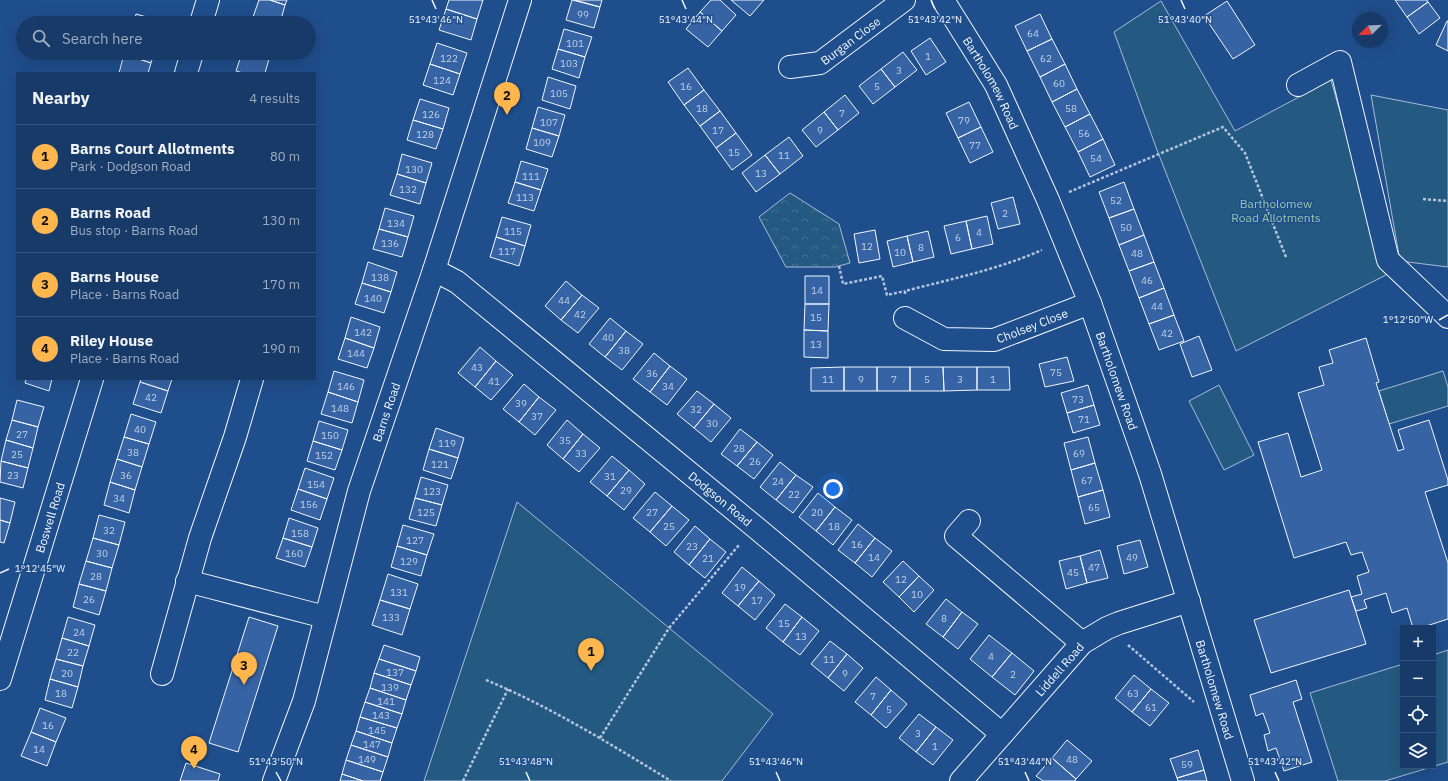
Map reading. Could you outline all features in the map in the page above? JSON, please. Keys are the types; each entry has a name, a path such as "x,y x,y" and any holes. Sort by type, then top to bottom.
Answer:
{"street":[{"path":"203,16 208,0"},
{"name":"Barns Road","path":"274,781 304,701 359,492 434,270 520,0"},
{"name":"Burgan Close","path":"790,67 820,63 904,0"},
{"name":"Bartholomew Road","path":"943,0 996,85 1048,200 1090,303 1150,474 1241,774"},
{"path":"186,72 190,60"},
{"path":"1298,86 1340,62 1388,260 1448,317"},
{"name":"Dodgson Road","path":"434,270 457,282 754,526 1002,734"},
{"name":"Cholsey Close","path":"905,318 944,339 994,340 1090,303"},
{"name":"Boswell Road","path":"0,679 92,380"},
{"path":"162,674 200,538 236,437 252,380"},
{"path":"969,521 956,536 1082,643"},
{"path":"187,581 325,617"},
{"name":"Liddell Road","path":"961,781 1082,643 1107,628 1189,601"}],"path":[{"path":"1048,200 1223,127 1244,153 1286,257"},
{"path":"1423,199 1448,201"},
{"path":"839,266 843,284 882,276 887,295 977,273 1017,261 1065,240"},
{"path":"905,291 905,318"},
{"path":"600,738 668,628 754,526"},
{"path":"1107,628 1198,705"},
{"path":"486,680 508,689 600,738 671,781"},
{"path":"463,781 508,689"}],"green space":[{"name":"Bartholomew Road Allotments","path":"1161,1 1235,131 1331,80 1386,275 1236,351 1157,150 1114,32"},
{"path":"1371,95 1448,110 1448,267 1400,261"},
{"path":"790,193 839,224 850,263 835,267 786,267 759,217"},
{"path":"1443,371 1448,387 1448,406 1389,424 1379,391"},
{"path":"1219,385 1254,455 1224,470 1189,401"},
{"path":"517,502 773,714 722,781 424,781"},
{"path":"1448,650 1448,762 1436,766 1436,661 1436,654"},
{"path":"1400,665 1400,769 1425,769 1385,781 1338,781 1310,693"}],"building":[{"path":"259,0 270,0 285,5 282,16 253,16"},
{"path":"270,0 287,0 285,5"},
{"path":"449,0 483,0 477,19 446,9"},
{"path":"572,0 600,7 594,28 566,20"},
{"path":"575,0 602,0 600,7"},
{"path":"711,0 720,0 736,15 722,31 700,12"},
{"path":"731,0 764,0 750,16"},
{"path":"1395,0 1427,0 1428,2 1407,17"},
{"path":"1227,1 1255,45 1233,59 1204,16"},
{"path":"1428,2 1440,18 1419,34 1407,17"},
{"path":"446,9 477,19 471,40 439,30"},
{"path":"700,12 722,31 708,47 686,29"},
{"path":"1040,14 1052,39 1027,51 1015,26"},
{"path":"1448,21 1448,51 1436,45"},
{"path":"564,29 592,37 585,57 558,49"},
{"path":"930,38 946,62 926,75 911,51"},
{"path":"1052,39 1065,64 1040,77 1027,51"},
{"path":"437,43 467,53 460,74 430,64"},
{"path":"558,49 585,57 579,78 552,69"},
{"path":"903,52 917,70 895,87 881,69"},
{"path":"122,60 142,60 151,63 148,72 119,72"},
{"path":"142,60 152,60 151,63"},
{"path":"240,60 269,60 265,72 236,71"},
{"path":"430,64 460,74 453,95 423,85"},
{"path":"1065,64 1077,89 1052,102 1040,77"},
{"path":"688,68 704,90 684,105 668,82"},
{"path":"881,69 895,87 873,104 859,86"},
{"path":"548,77 576,86 570,109 542,100"},
{"path":"1077,89 1090,114 1065,127 1052,102"},
{"path":"704,90 720,111 700,126 684,105"},
{"path":"845,95 859,113 838,130 824,112"},
{"path":"420,99 449,108 443,129 413,120"},
{"path":"969,102 981,127 958,138 946,113"},
{"path":"538,107 565,115 559,136 532,128"},
{"path":"720,111 736,133 716,148 700,126"},
{"path":"824,112 838,130 816,147 802,130"},
{"path":"1090,114 1103,139 1078,152 1065,127"},
{"path":"413,120 443,129 436,149 407,140"},
{"path":"981,127 993,152 970,163 958,138"},
{"path":"532,128 559,136 552,157 526,149"},
{"path":"736,133 752,155 732,170 716,148"},
{"path":"789,137 803,156 780,174 765,155"},
{"path":"1103,139 1115,165 1090,177 1078,152"},
{"path":"402,154 432,163 426,183 397,174"},
{"path":"765,155 780,174 756,192 742,173"},
{"path":"521,161 548,169 541,190 515,182"},
{"path":"397,174 426,183 420,204 390,195"},
{"path":"515,182 541,190 534,211 508,203"},
{"path":"1124,182 1134,209 1109,218 1099,192"},
{"path":"1013,197 1020,224 998,229 991,203"},
{"path":"385,208 414,216 408,237 379,229"},
{"path":"1134,209 1144,235 1119,245 1109,218"},
{"path":"987,216 993,244 972,249 966,221"},
{"path":"502,217 531,225 525,246 496,237"},
{"path":"966,221 972,249 951,254 944,226"},
{"path":"379,229 408,237 402,257 373,249"},
{"path":"875,230 880,259 859,263 854,234"},
{"path":"928,231 934,257 913,262 907,236"},
{"path":"1144,235 1154,262 1129,271 1119,245"},
{"path":"907,236 913,262 893,267 887,241"},
{"path":"496,237 525,246 519,266 490,257"},
{"path":"368,262 397,272 391,292 362,283"},
{"path":"1154,262 1164,288 1139,298 1129,271"},
{"path":"805,276 829,276 829,304 805,304"},
{"path":"566,281 582,295 561,320 545,306"},
{"path":"362,283 391,292 384,313 355,304"},
{"path":"1164,288 1174,315 1149,324 1139,298"},
{"path":"582,295 599,308 578,333 561,320"},
{"path":"805,304 829,304 828,331 804,330"},
{"path":"1174,315 1184,341 1159,350 1149,324"},
{"path":"351,317 380,327 374,348 345,338"},
{"path":"610,318 626,331 605,357 589,344"},
{"path":"804,330 828,331 828,358 804,357"},
{"path":"626,331 643,344 622,370 605,357"},
{"path":"1199,336 1212,370 1192,377 1180,344"},
{"path":"345,338 374,348 367,368 338,359"},
{"path":"1366,338 1379,382 1376,383 1398,451 1404,449 1398,430 1429,420 1448,480 1448,485 1425,492 1448,563 1448,619 1429,625 1412,625 1407,608 1392,613 1386,593 1364,600 1367,608 1356,611 1351,597 1362,594 1357,576 1369,572 1362,552 1351,555 1346,542 1294,558 1258,442 1288,433 1301,477 1322,470 1298,393 1324,385 1319,367 1333,363 1329,350"},
{"path":"480,347 496,361 475,387 458,373"},
{"path":"654,353 670,366 650,392 633,379"},
{"path":"1067,357 1074,381 1045,387 1039,364"},
{"path":"496,361 513,375 491,400 475,387"},
{"path":"670,366 687,379 667,405 650,392"},
{"path":"844,367 844,391 811,391 811,368"},
{"path":"844,367 877,367 877,391 844,391"},
{"path":"877,367 910,367 910,391 877,391"},
{"path":"910,367 943,367 944,391 910,391"},
{"path":"943,367 977,367 977,390 944,391"},
{"path":"977,367 1009,367 1010,390 977,390"},
{"path":"334,371 364,380 358,402 328,392"},
{"path":"26,380 52,380 49,391 25,383"},
{"path":"141,380 172,380 168,391 140,382"},
{"path":"140,382 168,391 161,413 133,404"},
{"path":"524,384 539,397 519,422 503,409"},
{"path":"1088,385 1094,405 1067,413 1061,393"},
{"path":"697,391 714,404 694,428 677,414"},
{"path":"328,392 358,402 352,423 321,414"},
{"path":"539,397 556,410 535,435 519,422"},
{"path":"17,400 44,407 38,427 12,420"},
{"path":"714,404 731,418 711,442 694,428"},
{"path":"1094,405 1100,425 1073,433 1067,413"},
{"path":"131,414 156,422 149,444 124,437"},
{"path":"12,420 38,427 33,448 6,440"},
{"path":"567,420 583,434 563,459 547,445"},
{"path":"319,421 348,430 342,450 313,441"},
{"path":"436,428 464,438 458,458 429,449"},
{"path":"740,429 757,442 737,466 721,454"},
{"path":"583,434 600,448 579,472 563,459"},
{"path":"124,437 149,444 142,467 117,459"},
{"path":"1088,437 1095,463 1071,470 1064,443"},
{"path":"6,440 33,448 28,468 1,461"},
{"path":"313,441 342,450 335,470 307,461"},
{"path":"757,442 773,455 754,479 737,466"},
{"path":"429,449 458,458 451,479 423,470"},
{"path":"612,456 629,470 607,496 590,482"},
{"path":"117,459 142,467 135,490 110,482"},
{"path":"1,461 28,468 23,488 0,482"},
{"path":"780,462 796,475 776,500 760,487"},
{"path":"1095,463 1103,490 1078,497 1071,470"},
{"path":"305,468 334,478 327,499 298,489"},
{"path":"629,470 645,484 624,510 607,496"},
{"path":"796,475 813,487 793,513 776,500"},
{"path":"421,477 448,485 442,505 415,498"},
{"path":"110,482 135,490 129,513 104,505"},
{"path":"298,489 327,499 320,520 291,510"},
{"path":"1103,490 1110,517 1085,524 1078,497"},
{"path":"655,492 672,506 650,532 633,518"},
{"path":"818,493 835,507 816,531 799,517"},
{"path":"0,498 15,502 10,523 0,520"},
{"path":"415,498 442,505 436,526 409,519"},
{"path":"672,506 689,520 666,546 650,532"},
{"path":"835,507 852,520 833,545 816,531"},
{"path":"99,515 125,522 119,545 93,538"},
{"path":"289,518 318,528 312,547 283,538"},
{"path":"0,520 10,523 4,543 0,542"},
{"path":"858,524 875,538 855,563 838,550"},
{"path":"403,525 434,534 427,555 397,546"},
{"path":"695,526 710,539 689,565 674,552"},
{"path":"93,538 119,545 112,568 86,561"},
{"path":"283,538 312,547 305,567 276,558"},
{"path":"875,538 892,551 872,577 855,563"},
{"path":"710,539 726,552 705,578 689,565"},
{"path":"1140,540 1148,567 1124,574 1117,546"},
{"path":"397,546 427,555 421,576 391,567"},
{"path":"1100,550 1108,578 1087,583 1080,556"},
{"path":"1080,556 1087,583 1066,589 1059,561"},
{"path":"86,561 112,568 106,591 79,584"},
{"path":"903,561 919,576 899,597 883,582"},
{"path":"742,567 759,581 738,606 722,593"},
{"path":"388,574 418,584 410,609 380,600"},
{"path":"919,576 934,590 914,612 899,597"},
{"path":"759,581 775,595 755,620 738,606"},
{"path":"79,584 106,591 99,615 73,607"},
{"path":"1349,590 1366,644 1271,673 1254,620"},
{"path":"946,599 962,612 943,637 926,624"},
{"path":"380,600 410,609 402,635 372,625"},
{"path":"785,604 802,617 783,642 766,628"},
{"path":"962,612 978,624 958,649 943,637"},
{"path":"68,617 95,625 89,646 62,638"},
{"path":"249,617 278,626 238,752 209,743"},
{"path":"802,617 819,631 800,655 783,642"},
{"path":"989,635 1012,653 992,677 970,659"},
{"path":"62,638 89,646 83,666 56,659"},
{"path":"830,641 847,654 828,678 811,664"},
{"path":"384,645 420,657 416,671 379,659"},
{"path":"1012,653 1034,671 1015,695 992,677"},
{"path":"847,654 863,668 844,691 828,678"},
{"path":"56,659 83,666 78,687 50,679"},
{"path":"379,659 416,671 411,685 374,673"},
{"path":"374,673 411,685 406,700 370,688"},
{"path":"1134,675 1151,689 1132,712 1115,698"},
{"path":"876,677 891,690 871,715 855,702"},
{"path":"50,679 78,687 72,708 45,700"},
{"path":"1296,680 1302,699 1293,702 1312,762 1284,771 1276,748 1268,751 1264,735 1270,733 1263,713 1256,716 1250,695"},
{"path":"370,688 406,700 402,714 365,702"},
{"path":"1151,689 1169,703 1150,726 1132,712"},
{"path":"891,690 907,704 886,728 871,715"},
{"path":"365,702 402,714 397,728 360,717"},
{"path":"40,708 66,718 56,742 31,732"},
{"path":"919,714 936,727 916,752 899,738"},
{"path":"360,717 397,728 392,743 356,731"},
{"path":"936,727 953,740 933,765 916,752"},
{"path":"356,731 392,743 388,757 351,745"},
{"path":"31,732 56,742 47,766 21,756"},
{"path":"1067,740 1092,761 1076,779 1052,758"},
{"path":"351,745 388,757 383,772 346,760"},
{"path":"1198,750 1204,770 1177,778 1170,759"},
{"path":"1052,758 1076,779 1075,781 1043,781 1036,776"},
{"path":"346,760 383,772 380,781 363,781 342,774"},
{"path":"186,763 220,774 218,781 180,781"},
{"path":"1204,770 1207,781 1178,781 1177,778"},
{"path":"342,774 363,781 340,781"}],"place":[{"name":"Barns Road","path":"507,115"},
{"name":"Barns Court Allotments","path":"591,671"},
{"name":"Barns House","path":"244,685"},
{"name":"Riley House","path":"194,769"}]}
